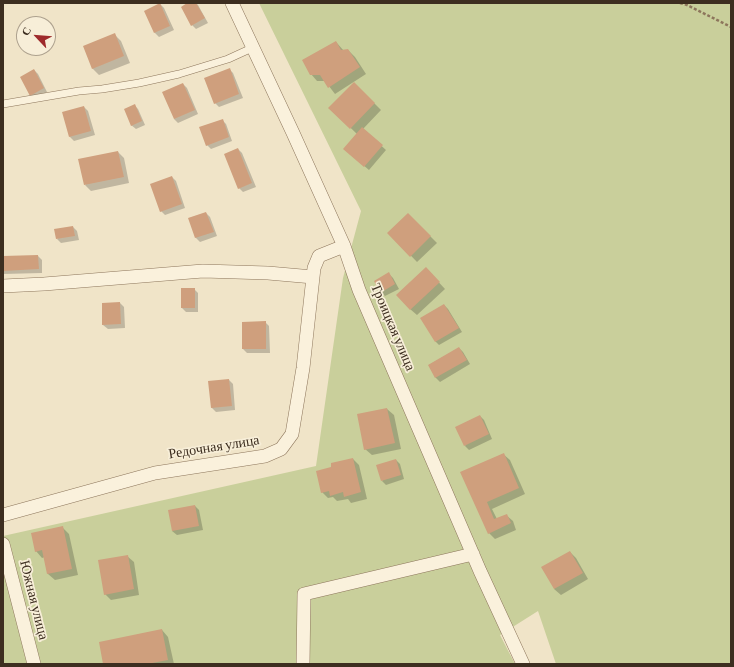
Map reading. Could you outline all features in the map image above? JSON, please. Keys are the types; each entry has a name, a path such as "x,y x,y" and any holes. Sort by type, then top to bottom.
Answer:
{"street":[{"name":"Троицкая улица","path":"232,3 344,246 362,297 473,554 523,664"},
{"name":"Редочная улица","path":"3,515 155,473 265,456 281,449 292,434 302,368 314,268 319,256 344,246"},
{"path":"3,286 52,284 203,271 268,273 313,277"},
{"name":"Южная улица","path":"3,544 34,664"},
{"path":"303,664 304,594 473,554"}],"lane":[{"path":"3,104 79,91 139,83 179,74 228,59 252,48"}],"path":[{"path":"680,3 731,27"}],"green space":[{"path":"259,3 731,3 731,664 556,664 538,611 500,635 515,664 3,664 3,536 316,466 343,278 361,211"}],"building":[{"path":"160,3 170,26 154,33 144,11"},
{"path":"187,3 196,3 205,18 191,26 181,7"},
{"path":"115,33 124,56 92,69 83,46"},
{"path":"336,41 341,50 348,49 360,67 328,88 320,75 310,75 302,60"},
{"path":"230,68 239,94 214,104 204,78"},
{"path":"34,69 44,88 30,96 20,77"},
{"path":"354,82 375,103 350,129 328,108"},
{"path":"183,83 195,110 174,119 162,92"},
{"path":"135,104 142,121 131,126 124,109"},
{"path":"84,106 91,131 69,137 62,112"},
{"path":"223,119 229,137 206,146 199,127"},
{"path":"362,127 383,145 364,167 343,149"},
{"path":"238,148 252,183 238,189 224,154"},
{"path":"118,151 124,177 84,185 78,159"},
{"path":"172,176 182,204 160,212 150,184"},
{"path":"206,212 214,232 195,238 188,218"},
{"path":"408,213 431,236 410,257 387,233"},
{"path":"73,226 75,236 56,239 54,229"},
{"path":"38,255 39,269 3,271 3,256"},
{"path":"426,267 440,282 410,310 396,295"},
{"path":"389,272 395,284 380,293 374,281"},
{"path":"181,288 195,288 195,308 181,308"},
{"path":"120,302 121,324 102,325 102,303"},
{"path":"444,304 459,328 435,342 420,318"},
{"path":"266,321 266,349 242,349 242,322"},
{"path":"459,347 467,360 435,378 428,365"},
{"path":"229,379 232,406 211,408 208,381"},
{"path":"387,408 395,443 364,450 357,414"},
{"path":"480,415 489,434 464,446 455,427"},
{"path":"504,453 519,488 487,502 494,519 507,514 511,523 488,534 460,472"},
{"path":"353,458 361,492 344,497 343,492 330,496 329,491 321,493 316,471 331,467 331,463"},
{"path":"396,459 401,475 381,481 376,465"},
{"path":"195,505 199,526 172,531 168,510"},
{"path":"63,526 72,569 47,574 42,550 35,552 31,533"},
{"path":"570,551 583,573 554,589 541,567"},
{"path":"128,555 134,589 104,595 98,560"},
{"path":"162,629 168,660 147,664 103,664 99,642"}]}
